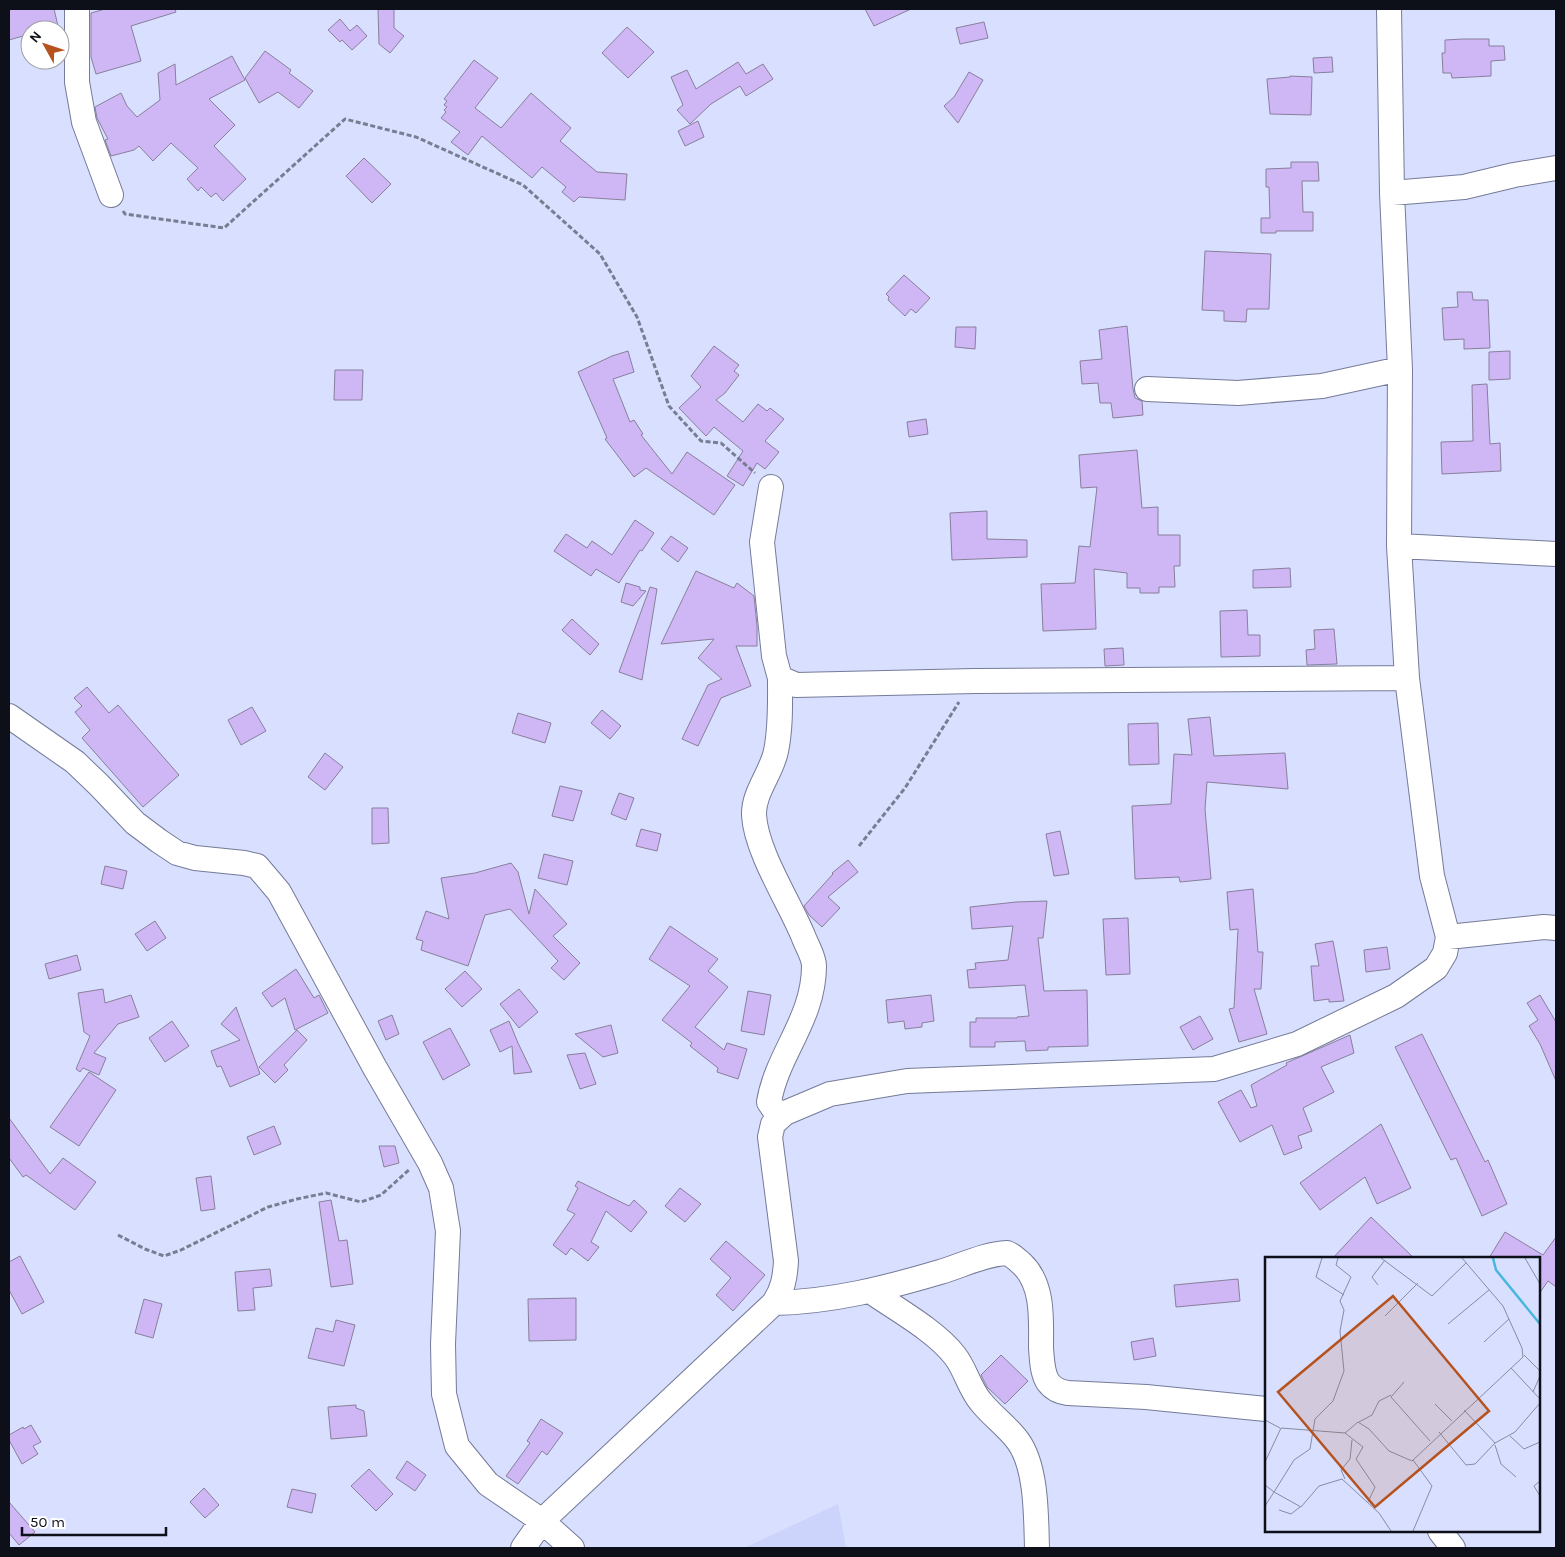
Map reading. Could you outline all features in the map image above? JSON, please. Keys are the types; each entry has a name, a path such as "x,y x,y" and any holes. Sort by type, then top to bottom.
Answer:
{"street":[{"path":"77,9 77,82 84,122 111,196"},
{"path":"523,1548 542,1522 774,1303 782,1289 786,1274 786,1261 770,1137 773,1124 785,1113 830,1094 907,1081 1204,1070 1222,1067 1297,1044 1396,996 1436,968 1445,953 1448,937 1432,876 1407,678 1399,546 1400,369 1392,194 1389,9"},
{"path":"1392,194 1464,187 1514,175 1556,168"},
{"path":"1147,389 1238,393 1322,386 1400,369"},
{"path":"771,487 762,542 774,656 780,678 779,724 776,752 756,802 754,814 757,833 769,864 790,906 814,964 812,993 804,1017 771,1089 769,1102 779,1117"},
{"path":"1399,546 1556,554"},
{"path":"780,678 796,685 975,681 1407,678"},
{"path":"9,716 75,762 99,784 135,823 177,853 195,858 257,866 279,892 375,1068 425,1154 441,1188 448,1231 443,1344 444,1394 457,1446 488,1484 542,1522 572,1548"},
{"path":"1448,937 1544,927 1556,928"},
{"path":"774,1303 806,1302 870,1291 1006,1253 1018,1261 1033,1278 1038,1294 1041,1318 1042,1358 1045,1375 1048,1382 1058,1391 1146,1397 1265,1409"},
{"path":"870,1291 948,1348 959,1362 972,1391 981,1403 1018,1441 1026,1456 1032,1480 1038,1548"},
{"path":"1441,1532 1453,1548"}],"path":[{"path":"111,196 125,214 224,228 345,119 416,137 524,185 600,254 637,317 669,406 701,440 721,443 771,487"},
{"path":"859,846 905,788 950,714 975,681"},
{"path":"118,1235 145,1249 164,1256 181,1250 268,1207 326,1192 361,1202 381,1195 425,1154"}],"shaded area":[{"path":"838,1504 846,1548 744,1548"}],"building":[{"path":"9,9 54,9 57,20 20,20 20,37 9,40"},
{"path":"105,9 175,9 176,12 131,26 141,61 96,74 91,57 91,13"},
{"path":"378,9 394,9 394,28 404,36 390,53 379,44"},
{"path":"865,9 911,9 874,26"},
{"path":"340,19 350,31 357,25 367,36 352,50 342,40 340,42 328,30"},
{"path":"984,22 988,38 960,44 956,28"},
{"path":"627,27 654,52 628,78 602,53"},
{"path":"1489,39 1489,46 1504,46 1505,60 1491,61 1491,76 1452,78 1451,73 1443,73 1442,53 1445,53 1445,40"},
{"path":"265,51 291,70 289,73 313,91 299,108 278,92 259,103 245,78"},
{"path":"232,56 245,80 209,99 235,125 214,146 246,179 223,201 216,193 211,197 201,187 198,191 187,179 198,168 171,143 153,161 139,146 134,150 111,156 105,140 108,139 97,118 95,107 121,93 127,106 137,117 160,100 158,73 175,64 176,85"},
{"path":"1332,57 1333,72 1314,73 1313,58"},
{"path":"474,60 498,78 475,108 501,128 531,93 571,128 560,141 597,172 627,174 625,200 579,197 574,202 562,192 566,187 542,167 532,178 482,136 468,155 451,142 460,132 441,118 446,112 444,110 447,107 444,105 447,101 444,99"},
{"path":"738,62 746,74 763,64 773,79 746,96 740,86 711,104 690,124 677,110 683,105 671,77 687,70 696,89"},
{"path":"969,72 983,80 958,123 944,106 954,97"},
{"path":"1290,76 1312,77 1311,115 1270,114 1267,79"},
{"path":"698,121 704,137 685,146 678,131"},
{"path":"364,158 391,184 372,203 346,176"},
{"path":"1291,162 1318,162 1319,181 1302,181 1303,212 1313,212 1313,231 1261,233 1261,218 1270,218 1269,187 1266,187 1266,169 1291,168"},
{"path":"1205,251 1271,254 1269,309 1247,309 1246,322 1224,321 1224,311 1202,310"},
{"path":"904,275 930,298 916,313 911,309 905,316 888,300 889,297 886,294"},
{"path":"1457,292 1472,292 1473,300 1488,300 1490,348 1464,349 1464,339 1444,340 1442,308 1458,307"},
{"path":"1127,326 1133,389 1135,398 1142,401 1143,415 1113,418 1111,403 1100,403 1098,383 1082,384 1080,361 1102,359 1099,330"},
{"path":"956,327 976,327 975,349 955,347"},
{"path":"714,346 739,365 734,371 739,375 725,393 716,400 743,422 758,404 767,411 770,408 784,419 765,441 779,452 765,469 757,463 743,486 727,476 743,451 714,427 706,436 679,408 701,387 691,376"},
{"path":"628,351 634,372 613,379 630,422 634,420 643,434 641,435 672,474 687,452 735,485 714,515 646,468 634,477 605,439 607,438 578,372 612,356"},
{"path":"1510,351 1510,379 1489,380 1489,352"},
{"path":"335,370 363,370 362,400 334,400"},
{"path":"1487,384 1490,444 1500,443 1501,471 1442,474 1441,442 1473,441 1472,385"},
{"path":"926,419 928,434 909,437 907,422"},
{"path":"1137,450 1142,508 1158,507 1158,535 1180,535 1180,566 1174,566 1175,587 1159,587 1159,593 1140,593 1140,588 1127,588 1127,573 1094,569 1096,629 1043,631 1041,584 1075,583 1079,546 1090,547 1097,487 1081,488 1079,455"},
{"path":"987,511 987,539 1027,540 1027,557 952,560 950,513"},
{"path":"635,520 654,533 642,551 640,550 619,583 596,569 591,576 554,551 566,534 587,548 592,541 612,555"},
{"path":"671,536 688,548 678,562 661,549"},
{"path":"1290,568 1291,587 1253,588 1253,570"},
{"path":"696,571 734,588 737,583 754,596 757,626 757,646 736,646 751,686 721,698 698,746 682,739 708,685 722,679 698,658 714,639 661,644"},
{"path":"626,583 646,591 633,606 621,602"},
{"path":"650,587 657,589 642,680 619,672"},
{"path":"1247,610 1248,635 1260,635 1260,656 1221,657 1220,611"},
{"path":"572,619 599,644 590,655 562,630"},
{"path":"1334,629 1337,664 1307,665 1306,650 1315,649 1314,630"},
{"path":"1123,648 1124,665 1105,666 1104,649"},
{"path":"87,687 109,713 118,705 179,775 143,807 82,738 90,730 75,712 82,706 74,698"},
{"path":"252,707 266,731 241,745 228,720"},
{"path":"602,710 621,726 610,739 591,723"},
{"path":"518,713 551,723 545,743 512,733"},
{"path":"1210,717 1214,756 1285,753 1288,789 1207,782 1205,809 1211,879 1180,882 1179,877 1135,879 1132,806 1171,804 1174,754 1192,755 1188,719"},
{"path":"1158,723 1159,764 1129,765 1128,724"},
{"path":"325,753 343,767 325,790 308,777"},
{"path":"560,786 582,791 573,821 552,816"},
{"path":"619,793 634,798 626,820 611,814"},
{"path":"372,808 388,808 389,843 372,844"},
{"path":"641,829 661,834 657,851 636,846"},
{"path":"1060,831 1069,874 1054,876 1046,834"},
{"path":"544,854 573,861 567,885 538,878"},
{"path":"848,860 858,872 828,897 840,908 822,927 809,915 804,906 832,873"},
{"path":"511,863 518,872 529,914 535,889 567,924 553,936 580,963 564,980 551,968 558,961 510,909 485,915 468,966 421,950 423,941 416,939 426,911 449,919 441,878 475,873"},
{"path":"105,866 127,871 123,889 101,884"},
{"path":"1253,889 1258,952 1263,952 1261,989 1254,989 1267,1034 1239,1042 1229,1009 1234,1008 1238,929 1230,930 1227,892"},
{"path":"1047,901 1043,938 1038,938 1044,991 1087,990 1088,1046 1048,1047 1048,1050 1026,1051 1025,1041 995,1042 995,1047 970,1047 970,1022 976,1022 976,1018 1017,1018 1029,1016 1025,985 969,988 967,970 976,969 975,963 1008,960 1013,926 972,929 970,907"},
{"path":"1128,918 1130,974 1106,975 1103,919"},
{"path":"155,921 166,938 147,951 135,934"},
{"path":"670,926 718,959 708,971 728,987 695,1027 724,1050 727,1043 747,1049 738,1079 717,1072 718,1068 690,1046 692,1043 662,1020 690,986 649,959"},
{"path":"1333,941 1344,1001 1329,1002 1329,999 1314,1001 1311,966 1319,966 1315,944"},
{"path":"1387,947 1390,969 1366,972 1364,950"},
{"path":"77,955 81,970 49,979 45,964"},
{"path":"296,969 314,998 319,995 328,1013 295,1030 285,998 272,1007 262,993"},
{"path":"465,971 482,989 462,1007 445,989"},
{"path":"103,989 105,1003 131,995 139,1017 118,1024 94,1053 106,1058 99,1075 83,1068 80,1072 76,1069 90,1036 84,1032 78,993"},
{"path":"519,989 538,1012 519,1028 500,1004"},
{"path":"748,991 771,995 764,1035 741,1031"},
{"path":"931,995 934,1021 922,1023 922,1027 905,1029 904,1021 888,1023 886,1000"},
{"path":"1540,995 1556,1022 1556,1081 1540,1044 1529,1026 1538,1020 1527,1003"},
{"path":"236,1007 260,1074 230,1087 221,1066 217,1067 211,1051 240,1040 221,1024"},
{"path":"392,1015 399,1034 386,1040 378,1021"},
{"path":"1200,1016 1213,1039 1193,1050 1180,1027"},
{"path":"172,1021 189,1046 165,1062 149,1038"},
{"path":"509,1021 532,1072 514,1074 512,1046 500,1052 490,1030"},
{"path":"611,1025 618,1053 603,1057 575,1034"},
{"path":"450,1028 470,1065 443,1080 423,1042"},
{"path":"297,1030 307,1040 284,1065 288,1070 275,1083 259,1067"},
{"path":"1422,1034 1485,1162 1488,1160 1507,1204 1482,1216 1456,1158 1451,1160 1395,1047"},
{"path":"1350,1035 1354,1053 1321,1067 1334,1092 1303,1108 1312,1131 1298,1136 1302,1148 1284,1155 1272,1125 1240,1142 1218,1102 1241,1090 1251,1108 1257,1106 1251,1085 1287,1065 1286,1063"},
{"path":"585,1053 596,1084 580,1089 567,1055"},
{"path":"89,1072 116,1090 79,1146 50,1127"},
{"path":"9,1118 50,1174 63,1158 96,1182 75,1210 26,1175 23,1177 9,1158"},
{"path":"1381,1124 1411,1188 1377,1204 1365,1177 1320,1210 1300,1183"},
{"path":"274,1126 281,1144 254,1155 247,1137"},
{"path":"379,1146 395,1146 399,1163 384,1167"},
{"path":"211,1176 215,1209 201,1211 196,1178"},
{"path":"578,1181 629,1206 634,1200 647,1212 631,1232 606,1211 591,1242 599,1247 588,1261 571,1248 566,1255 553,1245 575,1214 567,1210 578,1188 575,1186"},
{"path":"680,1188 701,1204 685,1222 665,1206"},
{"path":"331,1200 339,1241 347,1240 353,1284 331,1287 319,1202"},
{"path":"1371,1217 1413,1257 1334,1257"},
{"path":"1505,1232 1543,1255 1556,1237 1556,1287 1548,1281 1540,1293 1540,1257 1490,1257"},
{"path":"726,1241 765,1275 733,1311 716,1295 731,1278 710,1259"},
{"path":"20,1256 44,1302 22,1314 9,1290 9,1262"},
{"path":"270,1269 272,1286 253,1288 255,1310 238,1311 235,1272"},
{"path":"1238,1279 1240,1301 1176,1307 1174,1285"},
{"path":"576,1298 576,1340 529,1341 528,1299"},
{"path":"144,1299 162,1304 153,1338 135,1333"},
{"path":"336,1320 355,1325 344,1366 308,1358 316,1328 333,1332"},
{"path":"1153,1338 1156,1356 1134,1360 1131,1342"},
{"path":"1001,1355 1028,1381 1005,1404 987,1387 981,1375"},
{"path":"356,1405 356,1408 364,1411 367,1436 331,1439 328,1407"},
{"path":"541,1419 563,1433 547,1455 542,1451 518,1484 506,1476 530,1443 527,1441"},
{"path":"31,1425 41,1442 33,1446 38,1454 22,1464 9,1440 9,1435"},
{"path":"407,1461 426,1475 415,1491 396,1478"},
{"path":"369,1469 393,1494 376,1511 351,1486"},
{"path":"204,1488 219,1505 205,1518 190,1502"},
{"path":"292,1489 316,1494 312,1513 287,1507"},
{"path":"9,1502 35,1532 19,1545 9,1533"}]}
